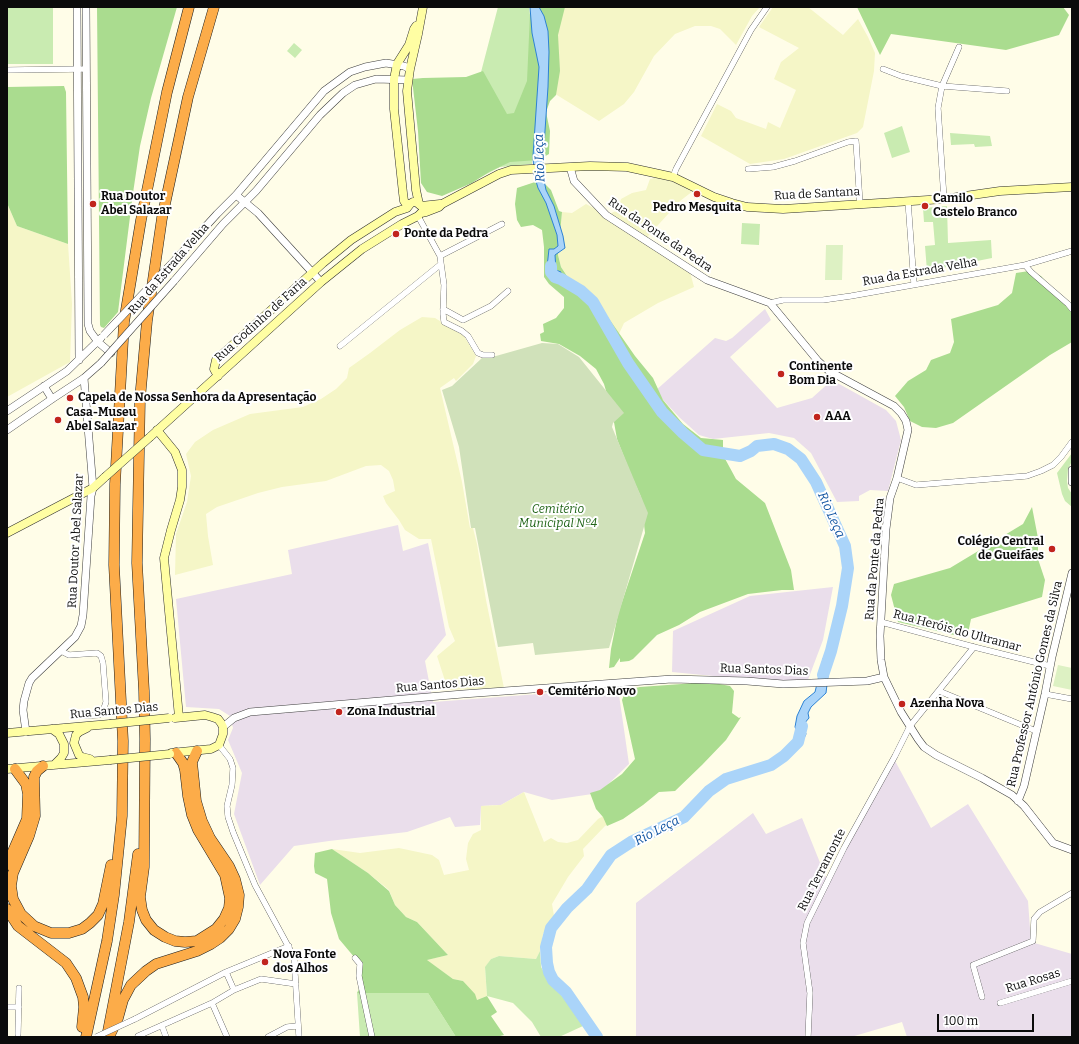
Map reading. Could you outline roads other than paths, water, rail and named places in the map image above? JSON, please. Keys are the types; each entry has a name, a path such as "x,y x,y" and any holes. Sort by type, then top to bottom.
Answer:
{"highway":[{"path":"86,1037 114,895 122,816 123,741 114,564 115,484 124,322 141,220 167,92 189,7"},
{"path":"173,753 183,763 192,815 198,830 225,875 230,898 229,908 224,919 216,929 197,941 175,941 165,937 154,930 146,920 142,910 140,897 144,867 145,738 137,563 140,399 147,321 162,218 188,97 214,7"},
{"path":"108,1037 118,1018 123,1000 131,985 146,971 156,964 211,944 229,929 235,919 239,895 235,879 223,856 210,838 202,821 196,801 192,762 197,751"},
{"path":"44,766 37,771 34,777 35,816 32,829 13,873 11,886 13,899 21,914 34,926 51,934 70,933 82,929 98,915 103,904 111,864 118,850"},
{"path":"7,865 27,819 28,794 26,784 11,769"},
{"path":"108,1037 129,922 144,812"},
{"path":"7,909 18,926 66,963 76,978 83,998 84,1007 80,1037"}],"main road":[{"path":"419,22 414,29 409,44 397,64 394,79 394,109 401,177 404,201 408,214 419,211 408,105 408,80 423,7"},
{"name":"Rua de Santana","path":"570,167 627,166 673,177 714,197 747,207 783,209 944,199 1000,191 1072,187"},
{"name":"Rua Godinho de Faria","path":"7,533 92,488 105,478 321,282 362,249 419,211 426,212 439,207 499,174 511,170 570,167"},
{"name":"Rua Godinho de Faria","path":"218,376 214,369 216,360 312,272 351,240 395,212 407,207 413,202 419,211"},
{"path":"157,430 175,452 182,470 180,500 170,530 164,558 179,717"},
{"name":"Rua Santos Dias","path":"7,734 205,715 218,719 223,727"},
{"path":"93,726 79,732 76,735 74,743 75,748 82,757 98,761"},
{"path":"11,769 211,749 219,745 224,734 223,727"},
{"path":"52,729 62,739 64,744 64,753 55,764"}],"street":[{"path":"77,7 79,360"},
{"path":"86,7 88,324 90,331 100,344 111,353"},
{"path":"673,177 751,30 768,7"},
{"path":"944,199 938,108 942,86 959,47"},
{"name":"Rua da Estrada Velha","path":"7,411 66,371 100,344 104,335 236,194 324,91 350,72 365,67 386,63 397,64 410,69"},
{"path":"7,70 86,69"},
{"path":"883,69 901,76 942,86 1007,91"},
{"name":"Rua da Estrada Velha","path":"7,430 84,378 111,353 223,224 246,202 332,102 342,93 355,85 376,79 408,80"},
{"path":"300,118 310,127"},
{"path":"748,168 773,167 848,142 856,141 860,204"},
{"name":"Rua da Ponte da Pedra","path":"570,167 574,181 606,215 707,280 770,303 818,361 829,371 894,406 901,413 906,421 908,430 897,478 890,498 886,529 880,636 881,660 884,677 901,712 924,747 936,755 1002,788 1018,801 1053,843 1072,850"},
{"path":"236,194 258,212 312,272"},
{"path":"908,201 914,284"},
{"path":"419,211 440,256 444,285 444,322 462,331 468,336 478,353 483,355 492,355"},
{"path":"440,256 502,224"},
{"name":"Rua da Estrada Velha","path":"770,303 783,300 823,300 1025,264 1072,251"},
{"path":"340,346 441,264"},
{"path":"1025,264 1031,272 1072,309"},
{"name":"Rua Godinho de Faria","path":"312,272 321,282"},
{"path":"443,309 463,320 491,306 508,291"},
{"name":"Rua Doutor Abel Salazar","path":"26,732 24,710 27,689 32,678 75,637 81,626 83,615 92,488 84,378"},
{"path":"44,386 52,399"},
{"path":"897,478 916,485 1027,476 1041,472 1061,458 1072,442"},
{"path":"1072,470 1072,482"},
{"name":"Rua Professor António Gomes da Silva","path":"1018,801 1024,786 1072,572"},
{"name":"Rua Heróis do Ultramar","path":"881,622 1050,666"},
{"name":"Rua Terramonte","path":"808,1037 810,993 803,943 807,922 844,848 910,726 974,647"},
{"path":"61,651 69,655 97,653 101,656 103,663 106,702 103,711 98,714 75,716"},
{"name":"Rua Santos Dias","path":"223,727 234,718 250,712 463,694 672,679 747,681 783,684 867,681 884,677"},
{"path":"939,691 1036,731"},
{"path":"1045,694 1072,699"},
{"path":"219,745 230,759 234,768 227,806 228,817 255,885 289,946 295,961 299,1037"},
{"path":"982,997 973,965 1033,941 1034,919 1040,912 1072,893"},
{"path":"96,1037 135,1019 226,972 289,946"},
{"path":"355,958 360,964 359,976 372,1037"},
{"path":"226,972 234,990"},
{"path":"138,1036 212,1003 234,990 261,979 296,984"},
{"name":"Rua Rosas","path":"1000,1003 1072,981"},
{"path":"18,1034 19,988"},
{"path":"212,1003 227,1037"},
{"path":"7,1007 18,1007"},
{"path":"162,1026 166,1037"},
{"path":"268,1037 287,1027 298,1026"}],"water":[{"path":"530,7 539,7 544,16 548,31 548,87 543,175 546,190 554,206 565,248 555,255 556,270 561,272 558,282 548,276 547,267 549,249 554,249 558,246 557,235 534,174 533,156 539,67 532,33"},
{"path":"823,659 830,659 826,693 811,707 808,713 809,718 803,725 806,734 802,742 797,741 798,733 795,727 797,716 804,701 815,692"}],"waterway":[{"name":"Rio Leça","path":"551,266 551,272 555,277 581,291 593,302 628,363 662,412 703,450 740,456 751,451 757,446 774,444 788,449 801,459 816,482 845,546 848,568 842,606 831,651 823,675"},
{"name":"Rio Leça","path":"597,1037 566,992 553,980 549,972 546,947 551,928 567,908 587,889 611,855 631,842 684,817 709,791 726,779 771,765 784,756 798,742 802,726"}],"place":[{"name":"Pedro Mesquita","path":"697,194"},
{"name":"Rua Doutor Abel Salazar","path":"93,204"},
{"name":"Camilo Castelo Branco","path":"925,206"},
{"name":"Ponte da Pedra","path":"396,234"},
{"name":"Continente Bom Dia","path":"781,374"},
{"name":"Capela de Nossa Senhora da Apresentação","path":"70,398"},
{"name":"AAA","path":"817,417"},
{"name":"Casa-Museu Abel Salazar","path":"58,420"},
{"name":"Colégio Central de Gueifães","path":"1052,549"},
{"name":"Cemitério Novo","path":"540,692"},
{"name":"Azenha Nova","path":"902,704"},
{"name":"Zona Industrial","path":"339,712"},
{"name":"Nova Fonte dos Alhos","path":"265,962"}],"park label":[{"name":"Cemitério Municipal Nº4","path":"558,517"}]}
